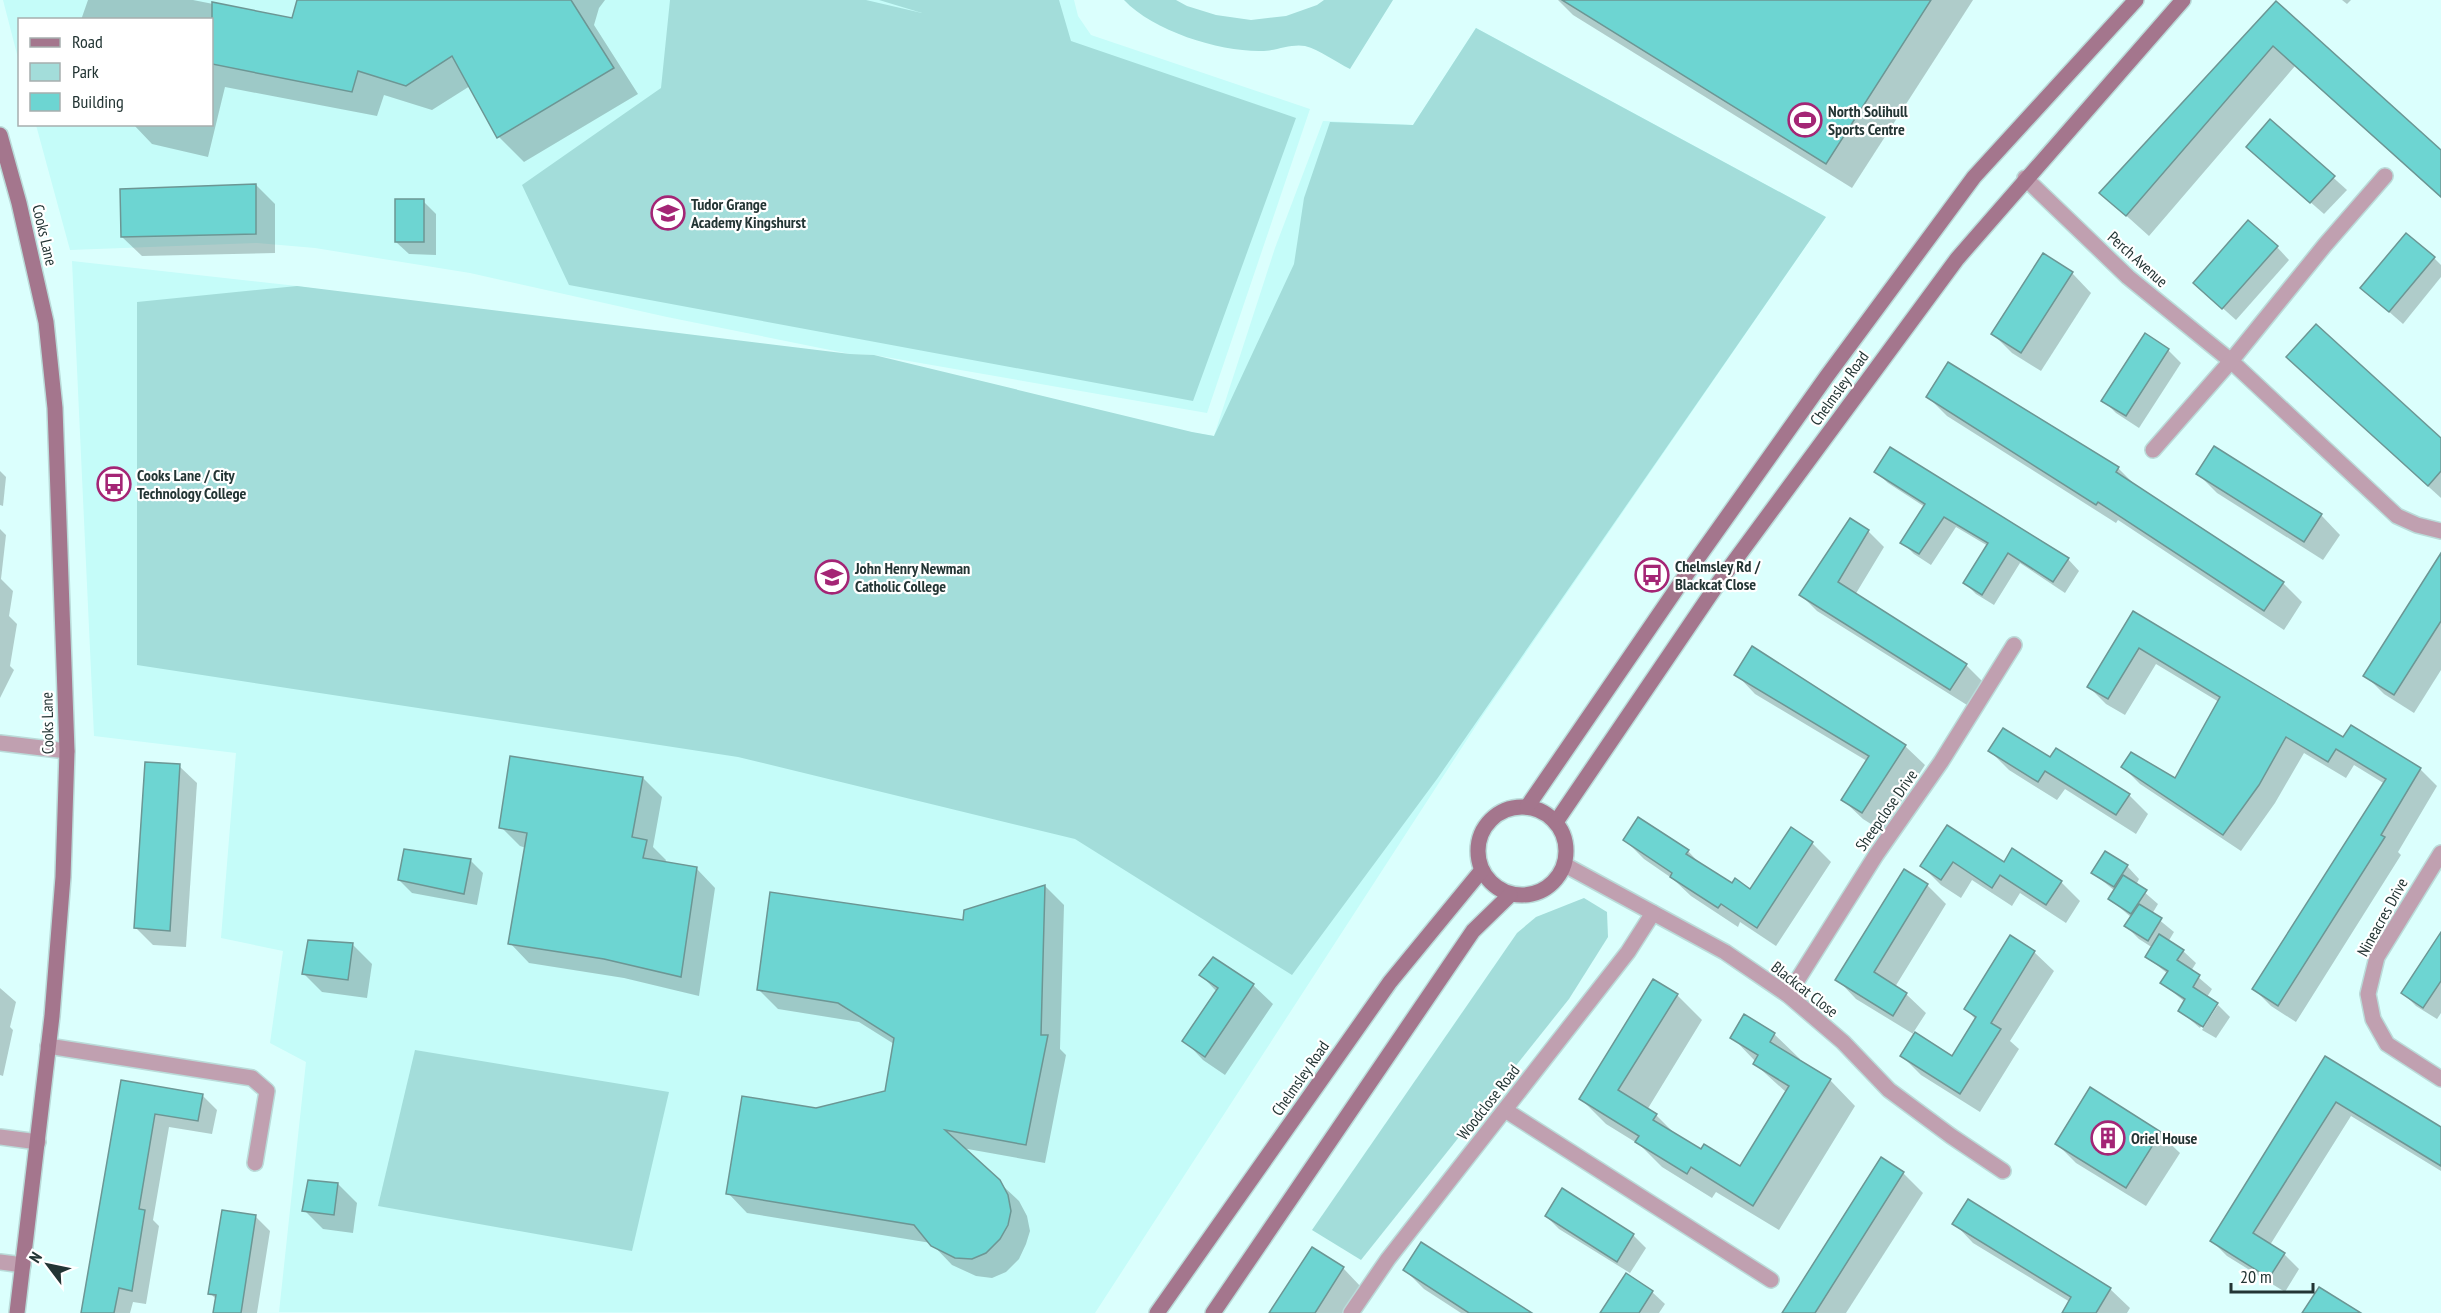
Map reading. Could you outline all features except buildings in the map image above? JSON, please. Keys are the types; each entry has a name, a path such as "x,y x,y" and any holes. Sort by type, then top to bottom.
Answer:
{"street":[{"name":"Chelmsley Road","path":"1527,807 1695,562 1827,376 1974,177 2136,0"},
{"name":"Chelmsley Road","path":"1556,822 1726,572 1957,259 2025,178 2183,0"},
{"name":"Cooks Lane","path":"0,135 19,203 46,322 55,408 66,751 63,877 38,1142 17,1313"},
{"path":"2152,450 2231,361 2325,245 2385,176"},
{"name":"Perch Avenue","path":"2025,178 2128,277 2231,361 2397,516 2417,525 2441,531"},
{"name":"Sheepclose Drive","path":"1788,995 1876,855 1941,762 2014,645"},
{"path":"0,743 66,751"},
{"path":"1517,807 1527,807 1548,815 1556,822 1566,840 1565,865 1546,890 1529,896 1510,895 1494,886 1482,870 1478,848 1486,826 1498,814 1517,807"},
{"name":"Nineacres Drive","path":"2441,853 2377,957 2368,994 2373,1019 2387,1044 2441,1079"},
{"name":"Blackcat Close","path":"1565,865 1725,952 1788,995 1843,1042 1889,1090 2003,1171"},
{"name":"Chelmsley Road","path":"1157,1313 1390,982 1482,870"},
{"path":"1213,1313 1473,932 1510,895"},
{"name":"Woodclose Road","path":"1351,1313 1388,1259 1628,952 1653,913"},
{"path":"48,1047 252,1077 267,1091 255,1163"},
{"path":"1504,1110 1771,1280"},
{"path":"0,1137 38,1142"},
{"path":"0,1262 23,1265"}],"shaded area":[{"name":"Tudor Grange Academy Kingshurst","path":"3,0 1074,0 1078,16 1091,35 1310,109 1207,413 874,355 850,354 667,317 470,273 315,248 257,243 70,250 36,126 213,126 213,18 18,18 18,58"},
{"name":"John Henry Newman Catholic College","path":"1476,28 1826,217 1481,718 1095,1313 279,1312 306,1062 270,1043 283,951 221,938 236,753 94,736 72,261 297,286 885,373 1041,408 1214,436 1275,248 1323,121 1413,125"}],"green space":[{"name":"Tudor Grange Academy Kingshurst","path":"670,0 866,0 922,13 879,0 1059,0 1071,41 1296,118 1193,401 569,285 522,185 661,88"},
{"path":"1124,0 1176,0 1216,15 1251,20 1286,16 1317,5 1324,0 1393,0 1350,69 1305,46 1259,51 1206,43 1169,30 1136,11"},
{"path":"1476,28 1826,217 1437,779 1292,975 1075,839 738,757 137,665 137,302 297,286 850,354 874,355 1214,436 1294,264 1304,198 1330,122 1413,125"},
{"path":"1584,898 1607,912 1608,937 1569,999 1361,1260 1312,1230 1517,933 1536,917"},
{"path":"415,1050 669,1092 632,1251 378,1206"}],"place":[{"name":"North Solihull Sports Centre","path":"1805,120"},
{"name":"Tudor Grange Academy Kingshurst","path":"668,213"},
{"name":"Cooks Lane / City Technology College","path":"114,484"},
{"name":"Chelmsley Rd / Blackcat Close","path":"1652,575"},
{"name":"John Henry Newman Catholic College","path":"832,577"},
{"name":"Oriel House","path":"2108,1138"}]}
